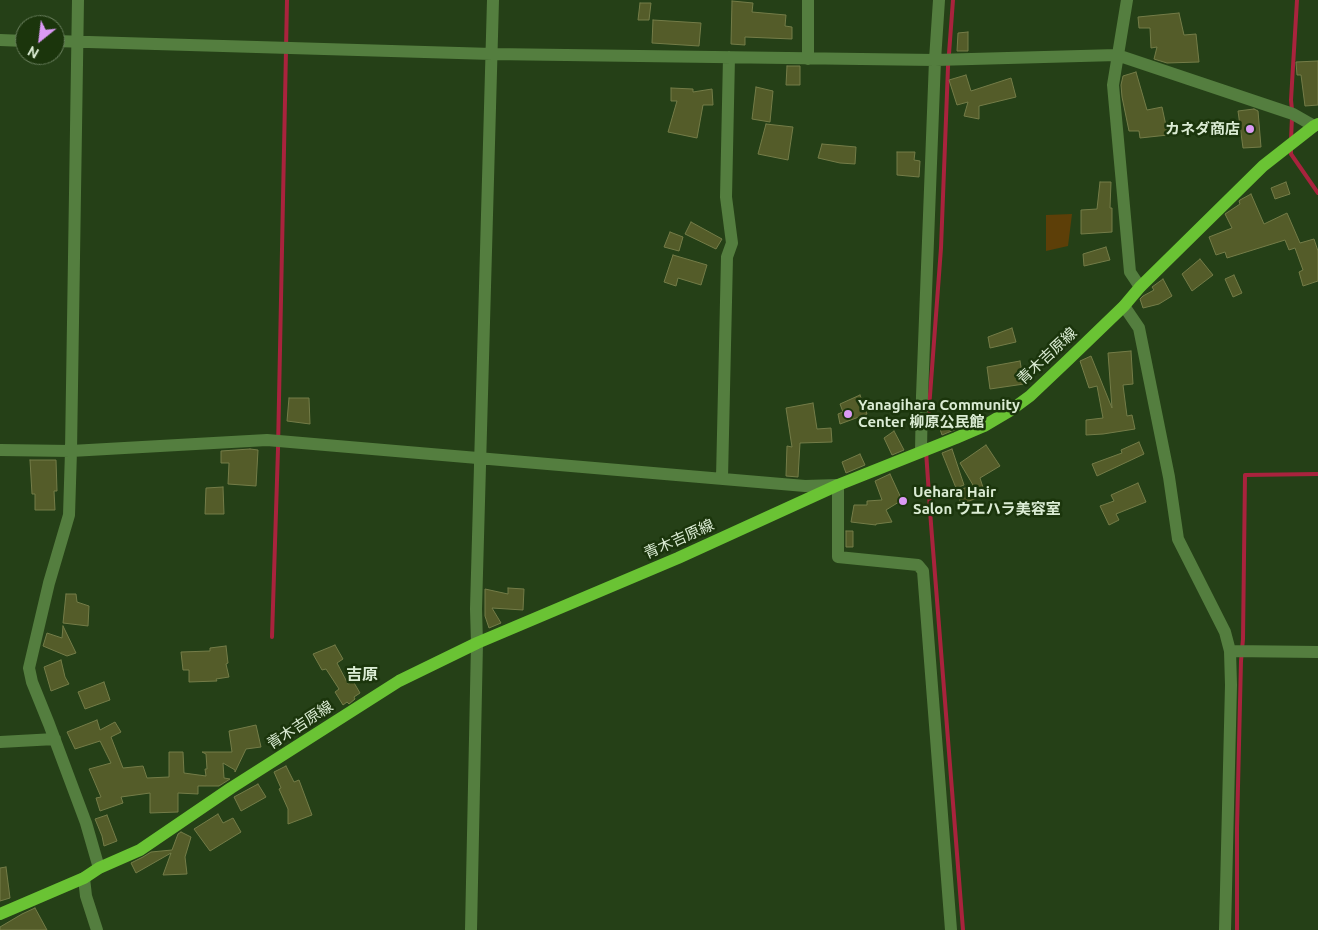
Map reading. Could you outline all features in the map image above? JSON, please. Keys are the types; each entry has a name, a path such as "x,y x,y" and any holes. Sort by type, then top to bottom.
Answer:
{"main road":[{"name":"青木吉原線","path":"0,914 84,878 99,868 140,850 231,788 399,680 476,643 678,558 838,485 984,426 1011,410 1030,396 1124,306 1140,287 1263,166 1316,125"}],"street":[{"path":"78,0 69,515 29,668 32,682 86,823 99,868"},
{"path":"471,930 476,609 493,0"},
{"path":"808,0 808,59"},
{"path":"921,451 935,60 939,0"},
{"path":"1128,0 1113,85 1130,272 1140,287"},
{"path":"0,40 15,41"},
{"path":"65,41 492,54 729,58 935,60 1117,55 1293,114 1316,125"},
{"path":"722,478 727,257 732,243 726,197 729,58"},
{"path":"1124,306 1140,328 1178,539 1224,632 1230,651 1231,685 1225,930"},
{"path":"0,450 71,451 268,440 805,486 838,485 838,557 918,565 923,571 951,930"},
{"path":"1230,651 1318,652"},
{"path":"0,742 55,739"},
{"path":"84,878 86,896 98,930"}],"shaded area":[{"path":"1072,214 1068,246 1046,251 1046,215"}],"building":[{"path":"732,1 753,3 752,12 786,15 785,26 792,27 792,39 745,37 745,45 731,44"},
{"path":"640,3 651,3 649,20 638,20"},
{"path":"1179,13 1184,35 1196,34 1199,62 1167,63 1154,59 1157,47 1151,48 1150,28 1139,28 1138,17"},
{"path":"653,20 701,23 699,46 652,43"},
{"path":"968,32 968,51 957,51 958,33"},
{"path":"1318,61 1318,105 1305,106 1301,75 1297,75 1296,62"},
{"path":"787,66 800,66 800,85 786,85"},
{"path":"1136,72 1147,110 1162,107 1168,135 1140,138 1139,131 1129,131 1121,85 1123,76"},
{"path":"966,75 971,91 1011,78 1016,97 979,106 979,119 964,116 968,102 957,105 949,80"},
{"path":"756,87 773,91 770,122 752,119"},
{"path":"671,88 693,89 693,92 712,89 713,105 703,105 697,138 668,132 677,101 671,101"},
{"name":"カネダ商店","path":"1254,109 1258,111 1261,147 1243,148 1238,111"},
{"path":"766,124 793,127 788,160 758,154"},
{"path":"822,144 856,147 855,164 818,158"},
{"path":"897,152 915,152 914,160 920,161 919,177 897,175"},
{"path":"1100,182 1111,182 1110,208 1112,208 1112,232 1081,234 1081,210 1097,209"},
{"path":"1286,182 1290,194 1275,199 1271,188"},
{"path":"1251,194 1264,224 1287,213 1300,243 1314,239 1318,251 1318,281 1303,286 1299,272 1303,270 1295,248 1289,250 1285,240 1227,258 1225,252 1216,255 1209,237 1232,228 1225,214 1240,204 1240,200"},
{"path":"691,222 722,239 716,249 685,234"},
{"path":"670,232 683,237 679,251 664,247"},
{"path":"1106,247 1110,260 1084,266 1083,254"},
{"path":"673,255 707,265 701,285 678,278 676,286 664,282"},
{"path":"1200,259 1213,275 1192,291 1182,274"},
{"path":"1234,275 1242,293 1233,297 1225,279"},
{"path":"1163,279 1172,296 1159,304 1143,308 1140,299 1154,290 1152,287"},
{"path":"1012,328 1016,342 990,348 988,337"},
{"path":"1131,351 1133,384 1123,385 1127,416 1132,415 1135,429 1086,435 1086,420 1103,418 1097,386 1089,388 1080,361 1091,356 1112,408 1108,353"},
{"path":"1020,361 1024,384 990,389 987,367"},
{"path":"860,395 867,414 840,424 838,414 843,412 840,404"},
{"path":"289,398 309,398 310,424 287,421"},
{"path":"813,403 817,429 831,428 832,442 800,443 798,477 786,476 787,446 792,447 786,408"},
{"path":"967,414 971,423 942,435 939,426"},
{"path":"894,431 904,450 892,455 884,438"},
{"path":"1139,442 1144,454 1097,476 1092,464 1122,453 1121,450"},
{"path":"986,445 1000,466 980,478 986,497 982,499 980,497 961,504 957,491 973,485 960,463"},
{"path":"952,449 964,485 956,488 942,453"},
{"path":"258,450 256,486 228,484 229,463 221,463 221,451"},
{"path":"860,454 865,465 846,473 842,462"},
{"path":"30,460 56,460 57,491 54,491 55,510 35,510 35,494 32,494"},
{"path":"890,474 901,498 907,497 886,510 892,522 876,525 851,522 854,505 867,505 867,501 882,500 875,481"},
{"path":"1138,483 1146,502 1116,514 1119,520 1109,525 1100,506 1114,501 1111,495"},
{"path":"223,487 224,514 205,514 206,488"},
{"path":"846,531 853,531 853,547 846,547"},
{"path":"508,588 524,589 523,610 492,608 501,623 489,628 485,616 485,589 508,594"},
{"path":"66,594 76,594 77,602 89,606 88,626 63,623"},
{"path":"63,626 76,653 67,656 43,646 47,633 62,638"},
{"path":"335,645 343,659 337,663 348,684 353,681 360,693 349,704 347,702 343,705 335,692 339,689 326,669 322,670 313,654"},
{"path":"226,646 228,663 226,664 229,677 216,679 217,681 189,682 189,670 183,670 181,652 210,651 210,648"},
{"path":"61,660 65,677 69,684 51,691 44,667"},
{"path":"104,682 110,700 85,709 78,692"},
{"path":"97,720 100,730 115,722 121,732 111,737 123,768 143,766 147,778 169,777 169,752 183,752 184,773 206,776 206,754 202,752 232,752 229,731 256,725 261,747 246,749 235,772 235,770 223,763 224,778 230,779 219,786 198,786 198,794 178,793 178,812 150,813 150,793 121,797 123,803 100,811 96,798 101,797 89,769 111,763 100,741 75,749 67,732"},
{"path":"286,766 294,782 299,780 312,815 288,824 288,809 274,772"},
{"path":"258,784 266,797 241,811 234,797"},
{"path":"218,814 223,823 233,818 241,832 210,851 194,829"},
{"path":"107,815 117,841 104,846 95,819"},
{"path":"181,832 191,837 185,857 187,874 163,875 171,853 136,873 131,863 151,852 172,850 178,834"},
{"path":"6,867 10,898 0,901 0,868"},
{"path":"35,908 47,930 0,930 0,927"}],"waterway":[{"path":"272,637 278,449 287,0"},
{"path":"928,422 941,248 948,67 953,0"},
{"path":"1292,110 1297,0"},
{"path":"1291,140 1292,117"},
{"path":"1291,149 1291,154 1318,193"},
{"path":"926,451 963,930"},
{"path":"1237,930 1237,828 1243,639 1245,475 1318,474"}],"place":[{"name":"カネダ商店","path":"1250,129"},
{"name":"Yanagihara Community Center 柳原公民館","path":"848,414"},
{"name":"Uehara Hair Salon ウエハラ美容室","path":"903,501"}],"district":[{"name":"吉原","path":"362,675"}]}
